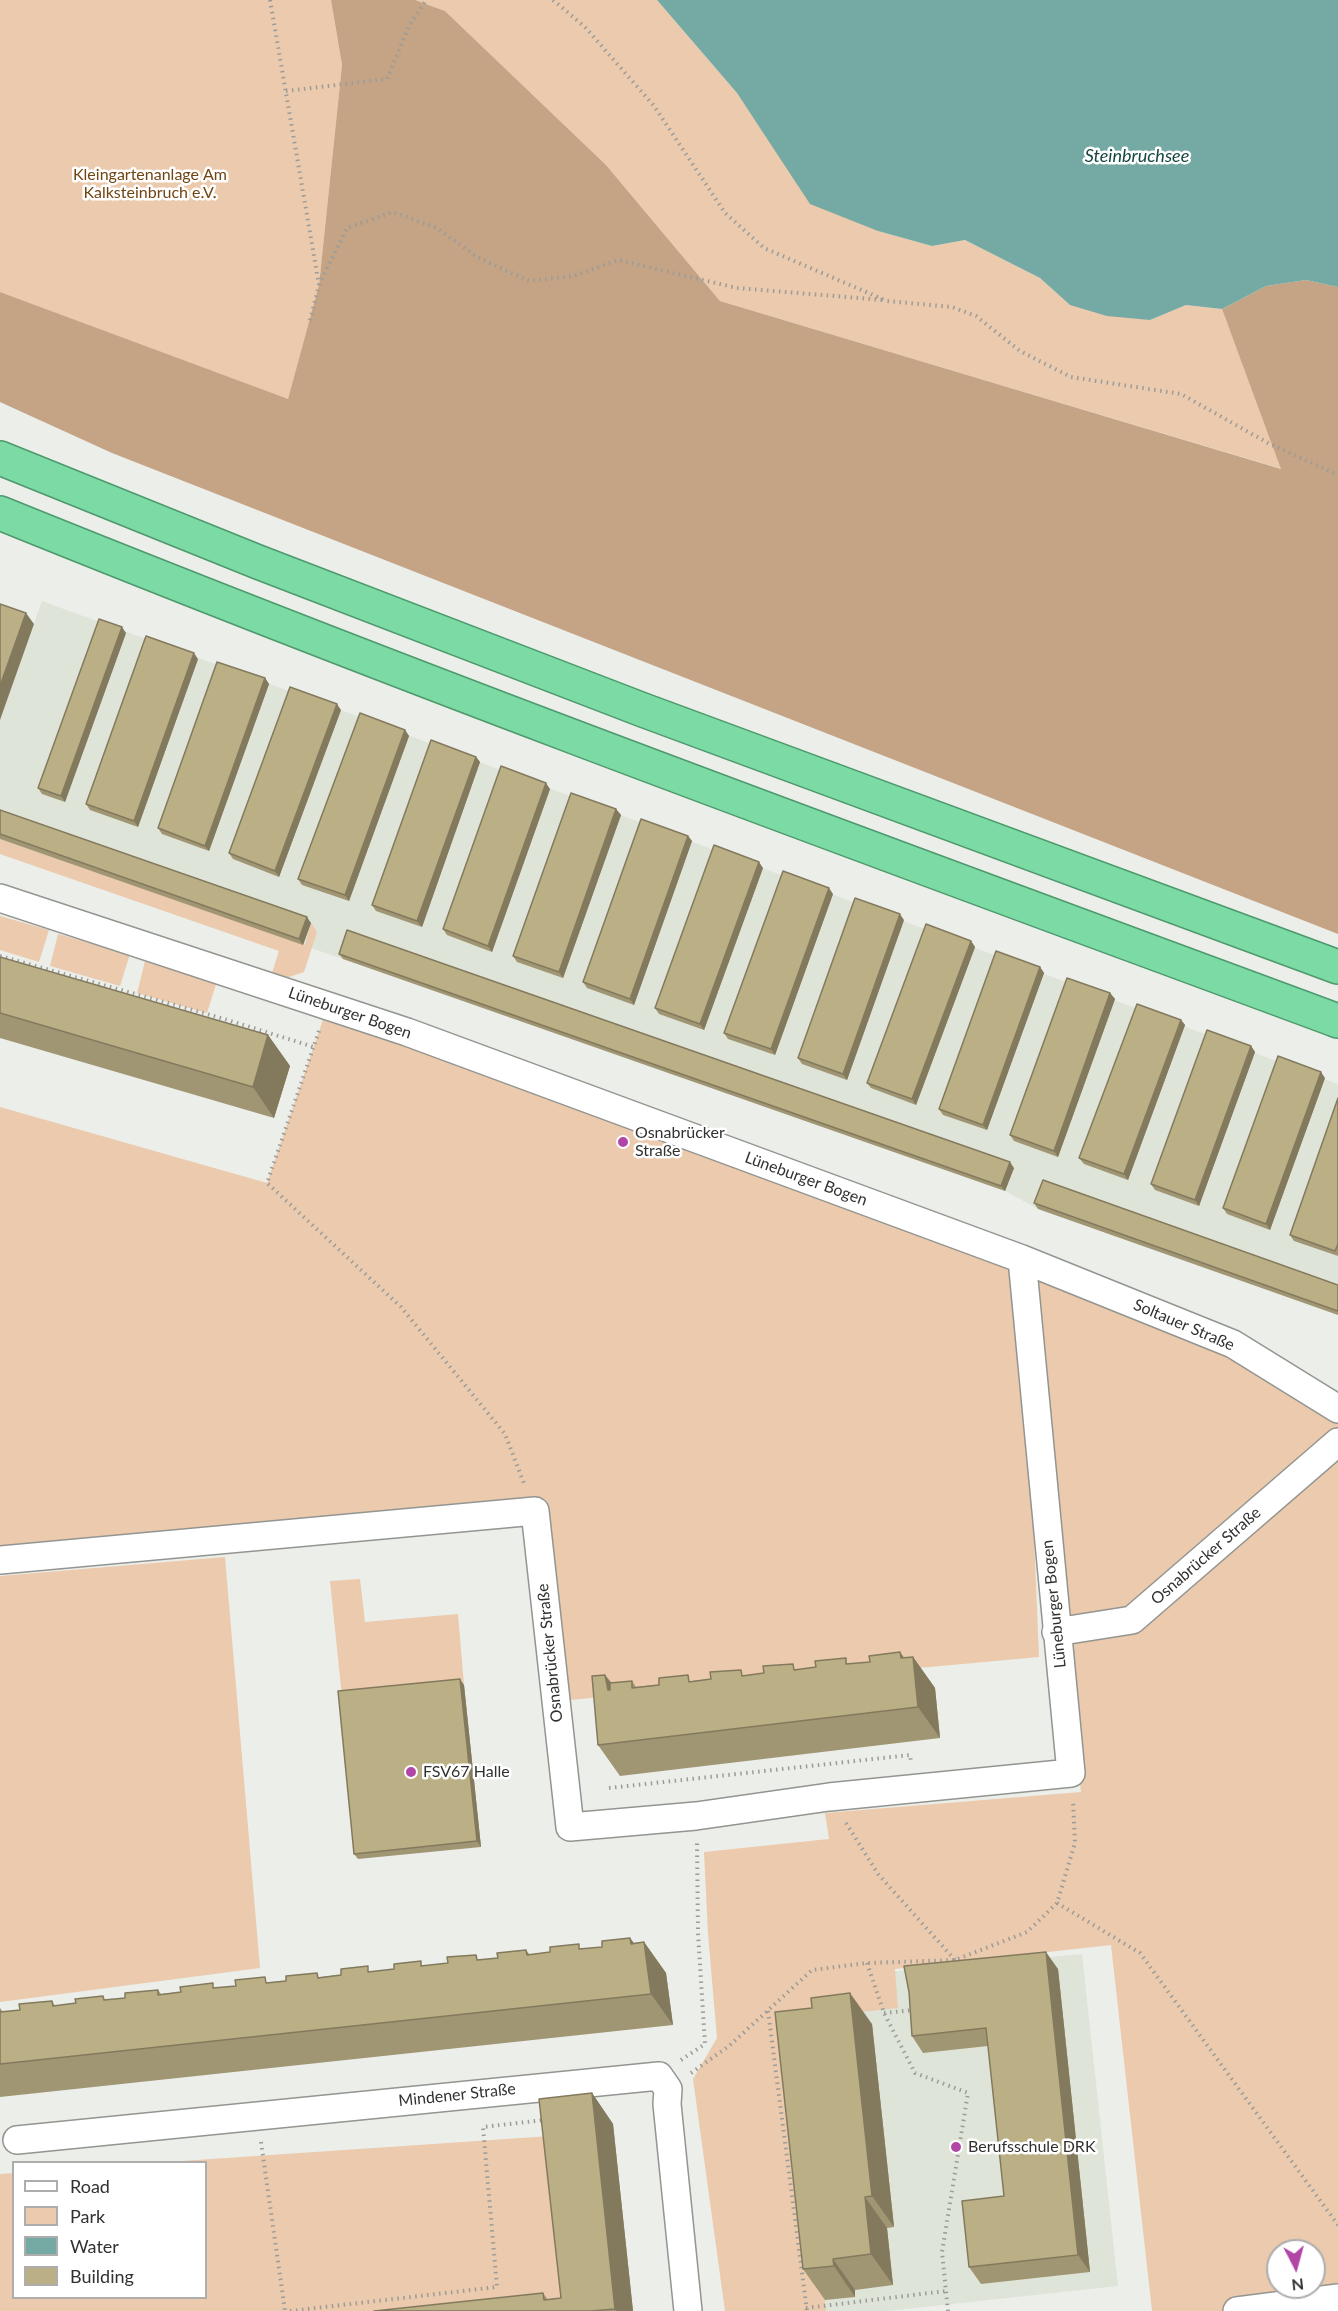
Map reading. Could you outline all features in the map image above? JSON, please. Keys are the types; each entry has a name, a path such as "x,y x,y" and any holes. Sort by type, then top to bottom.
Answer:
{"highway":[{"path":"0,458 247,558 643,710 1338,967"},
{"path":"0,513 234,608 610,752 1338,1021"}],"street":[{"name":"Lüneburger Bogen","path":"0,898 407,1032 1022,1259 1071,1773"},
{"name":"Soltauer Straße","path":"1022,1259 1233,1344 1338,1409"},
{"name":"Osnabrücker Straße","path":"1056,1632 1132,1620 1338,1442"},
{"path":"0,1560 535,1511"},
{"name":"Osnabrücker Straße","path":"535,1511 570,1827 696,1816 829,1797 1071,1773"},
{"path":"664,2083 688,2311"},
{"name":"Mindener Straße","path":"17,2140 258,2116 664,2083"},
{"path":"1238,2311 1338,2298"}],"path":[{"path":"270,0 319,285"},
{"path":"286,91 387,79 409,26 426,0"},
{"path":"553,0 585,27 654,106 724,213 764,248 886,301"},
{"path":"309,324 319,285 347,228 393,212 437,228 477,257 529,281 573,276 618,260 737,288 952,307 976,316 1020,351 1071,377 1181,394 1268,443 1338,475"},
{"path":"0,956 221,1018 314,1047"},
{"path":"328,1005 267,1183 409,1316 505,1434 535,1511"},
{"path":"664,2083 729,2046 812,1970 867,1963 955,1960 1027,1932 1057,1903 1075,1843 1071,1773"},
{"path":"829,1797 878,1874 955,1960"},
{"path":"664,2083 705,2044 696,1816"},
{"path":"1057,1903 1140,1953 1338,2225"},
{"path":"867,1963 884,2013 915,2073 968,2093 942,2252 948,2311"},
{"path":"884,2013 921,2009"},
{"path":"768,2011 807,2310 946,2291"},
{"path":"258,2116 285,2311"},
{"path":"290,2311 497,2287 483,2127 552,2119"}],"shaded area":[{"path":"331,0 415,0 445,11 606,165 720,301 1281,469 1222,309 1266,286 1306,280 1338,287 1338,934 112,453 0,402 0,292 288,399 319,285 342,65"},
{"path":"42,601 341,710 1338,1084 1338,1315 1038,1209 1005,1191 0,839 0,719"},
{"name":"Berufsschule DRK","path":"1082,1954 1118,2286 888,2311 826,2311 793,2009 821,1978"}],"green space":[{"name":"Kleingartenanlage Am Kalksteinbruch e.V.","path":"0,0 331,0 342,65 319,285 288,400 0,292"},
{"path":"415,0 657,0 737,93 779,155 878,231 932,246 965,240 1040,278 1070,305 1150,320 1186,305 1222,309 1282,469 720,301 606,165 445,11"},
{"path":"0,839 305,945 311,923 317,932 304,972 286,978 272,973 279,951 0,854"},
{"path":"0,916 49,930 39,962 0,950"},
{"path":"58,934 130,954 120,986 50,966"},
{"path":"145,961 217,981 207,1013 137,993"},
{"path":"328,1005 1233,1344 1338,1409 1338,2298 1237,2311 1152,2311 1111,1945 895,1969 898,2008 796,2019 826,2311 725,2311 693,2079 717,2038 704,1852 829,1839 825,1813 1081,1792 1023,1271 1039,1657 559,1701 535,1512 0,1560 0,1107 267,1183"},
{"path":"225,1557 260,1968 0,2002 0,1576"},
{"path":"360,1579 365,1622 458,1614 464,1685 342,1697 330,1581"},
{"path":"551,2136 568,2311 0,2311 0,2174 12,2173 12,2299 207,2299 207,2161 182,2161"}],"water":[{"name":"Steinbruchsee","path":"657,0 1338,0 1338,287 1306,280 1266,286 1222,309 1186,305 1150,320 1107,316 1070,305 1040,278 965,240 932,246 878,231 810,204 737,93"}],"building":[{"path":"0,604 26,613 0,686"},
{"path":"99,619 122,627 61,796 38,788"},
{"path":"146,636 194,653 134,821 86,804"},
{"path":"217,662 265,678 205,846 158,828"},
{"path":"290,687 337,704 275,871 229,853"},
{"path":"360,713 405,730 345,895 298,879"},
{"path":"431,740 476,757 417,921 372,905"},
{"path":"501,766 546,783 488,946 443,929"},
{"path":"571,793 616,809 559,972 513,956"},
{"path":"0,810 307,917 299,939 0,834"},
{"path":"641,819 688,836 630,999 583,982"},
{"path":"714,845 759,862 700,1024 655,1008"},
{"path":"783,871 829,888 771,1049 724,1033"},
{"path":"855,898 900,914 843,1074 798,1058"},
{"path":"926,924 971,941 912,1099 867,1083"},
{"path":"347,930 1010,1162 1001,1186 339,954"},
{"path":"996,951 1040,967 983,1125 939,1109"},
{"path":"0,957 268,1035 253,1087 0,1013"},
{"path":"1067,978 1110,993 1054,1151 1010,1135"},
{"path":"1137,1004 1181,1020 1124,1174 1079,1158"},
{"path":"1207,1030 1251,1046 1195,1200 1151,1184"},
{"path":"1278,1056 1321,1072 1266,1224 1223,1208"},
{"path":"1338,1098 1338,1244 1335,1251 1290,1235"},
{"path":"1043,1180 1338,1285 1338,1311 1034,1203"},
{"path":"900,1652 901,1658 913,1657 918,1707 598,1745 592,1676 605,1675 608,1690 610,1690 610,1683 632,1681 632,1688 659,1685 659,1678 688,1675 689,1682 711,1679 710,1672 741,1670 742,1676 764,1673 763,1666 793,1664 794,1670 816,1667 815,1661 846,1658 846,1664 870,1662 869,1656"},
{"name":"FSV67 Halle","path":"460,1679 477,1841 354,1854 338,1691"},
{"path":"630,1938 631,1944 644,1942 651,1994 0,2064 0,2012 20,2010 19,2004 52,2001 53,2006 76,2003 75,1999 103,1996 104,2000 125,1998 125,1993 158,1990 158,1995 181,1992 180,1987 213,1983 213,1988 236,1986 235,1980 265,1977 266,1983 286,1981 286,1976 317,1973 318,1978 341,1975 341,1969 368,1966 368,1972 394,1969 394,1964 421,1961 421,1966 448,1963 447,1957 476,1955 477,1960 498,1958 497,1953 526,1950 527,1955 550,1952 550,1947 579,1944 579,1949 602,1947 602,1941"},
{"path":"1046,1952 1078,2255 969,2267 962,2201 1004,2196 986,2028 912,2036 909,1992 904,1966"},
{"path":"850,1993 872,2196 865,2197 871,2254 833,2259 834,2266 803,2269 775,2012 812,2008 811,1998"},
{"path":"592,2093 615,2309 591,2311 374,2311 543,2293 544,2300 561,2298 539,2099"}],"place":[{"name":"Osnabrücker Straße","path":"623,1142"},
{"name":"FSV67 Halle","path":"411,1772"},
{"name":"Berufsschule DRK","path":"956,2147"}]}
